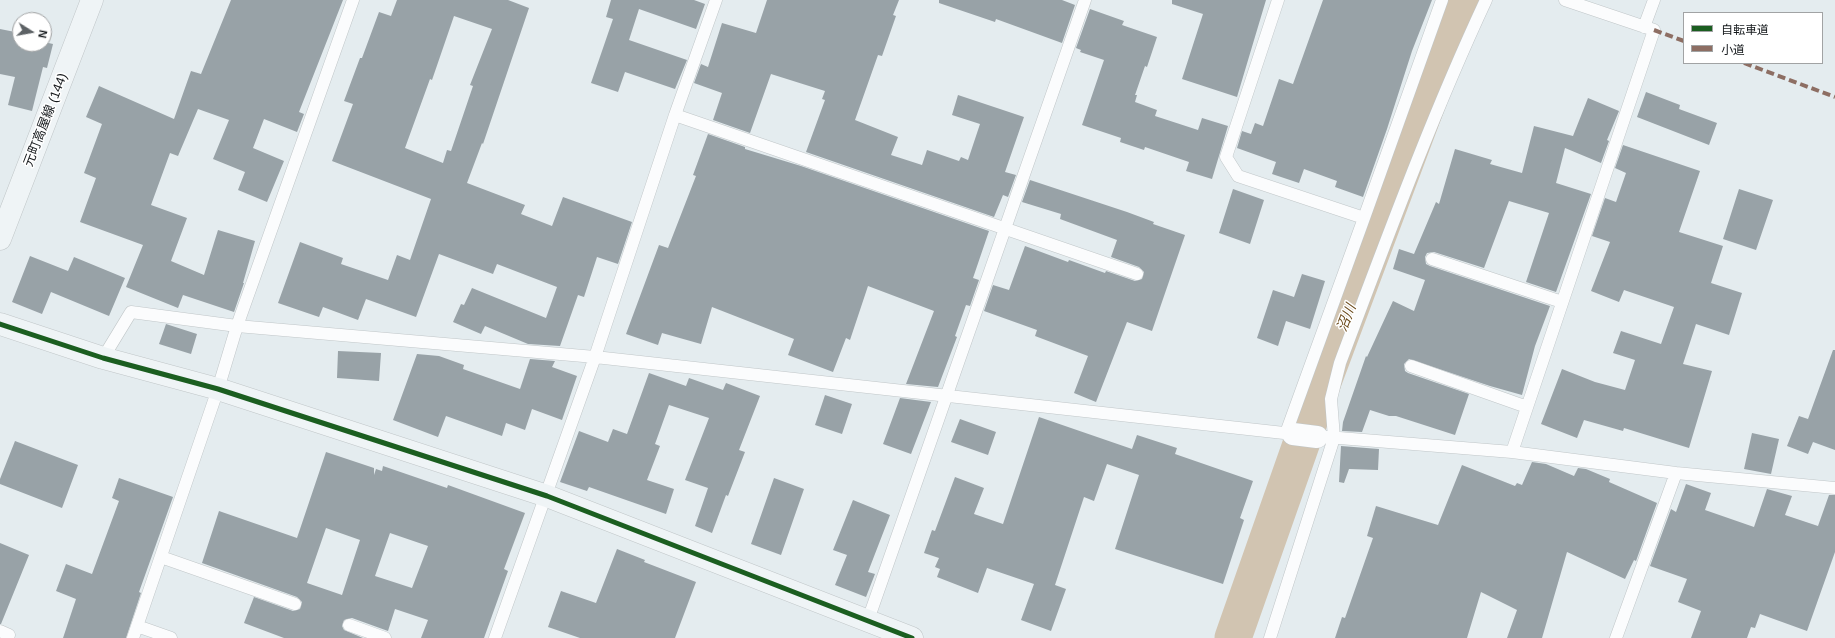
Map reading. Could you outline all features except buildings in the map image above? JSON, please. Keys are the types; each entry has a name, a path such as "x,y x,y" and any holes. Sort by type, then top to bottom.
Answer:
{"street":[{"name":"元町高屋線 (144)","path":"0,240 92,0"},
{"path":"0,324 103,358 218,389 547,496 912,638"},
{"path":"1289,434 1325,437"}],"lane":[{"path":"133,638 218,389 237,326 353,0"},
{"path":"495,638 547,496 595,357 675,115 716,0"},
{"path":"868,620 1085,0"},
{"path":"1278,0 1226,157 1238,176 1364,218"},
{"path":"103,358 131,312 237,326 595,357 1289,434 1442,0"},
{"path":"1270,638 1325,437 1331,398 1340,363 1425,142 1463,48 1486,0"},
{"path":"1512,452 1654,30 1565,0"},
{"path":"1644,27 1654,0"},
{"path":"675,115 1137,274"},
{"path":"1432,259 1562,302"},
{"path":"1411,366 1528,407"},
{"path":"1325,437 1512,452 1676,474 1835,488"},
{"path":"1616,638 1676,474"},
{"path":"161,557 295,604"},
{"path":"349,625 385,638"},
{"path":"137,626 171,638"}],"waterway":[{"name":"沼川","path":"1233,638 1324,379 1466,0"}],"marked path":[{"path":"1654,30 1683,41"},
{"path":"1747,64 1835,97"}],"cycle path":[{"path":"0,324 103,358 218,389 547,496 912,638"}]}
